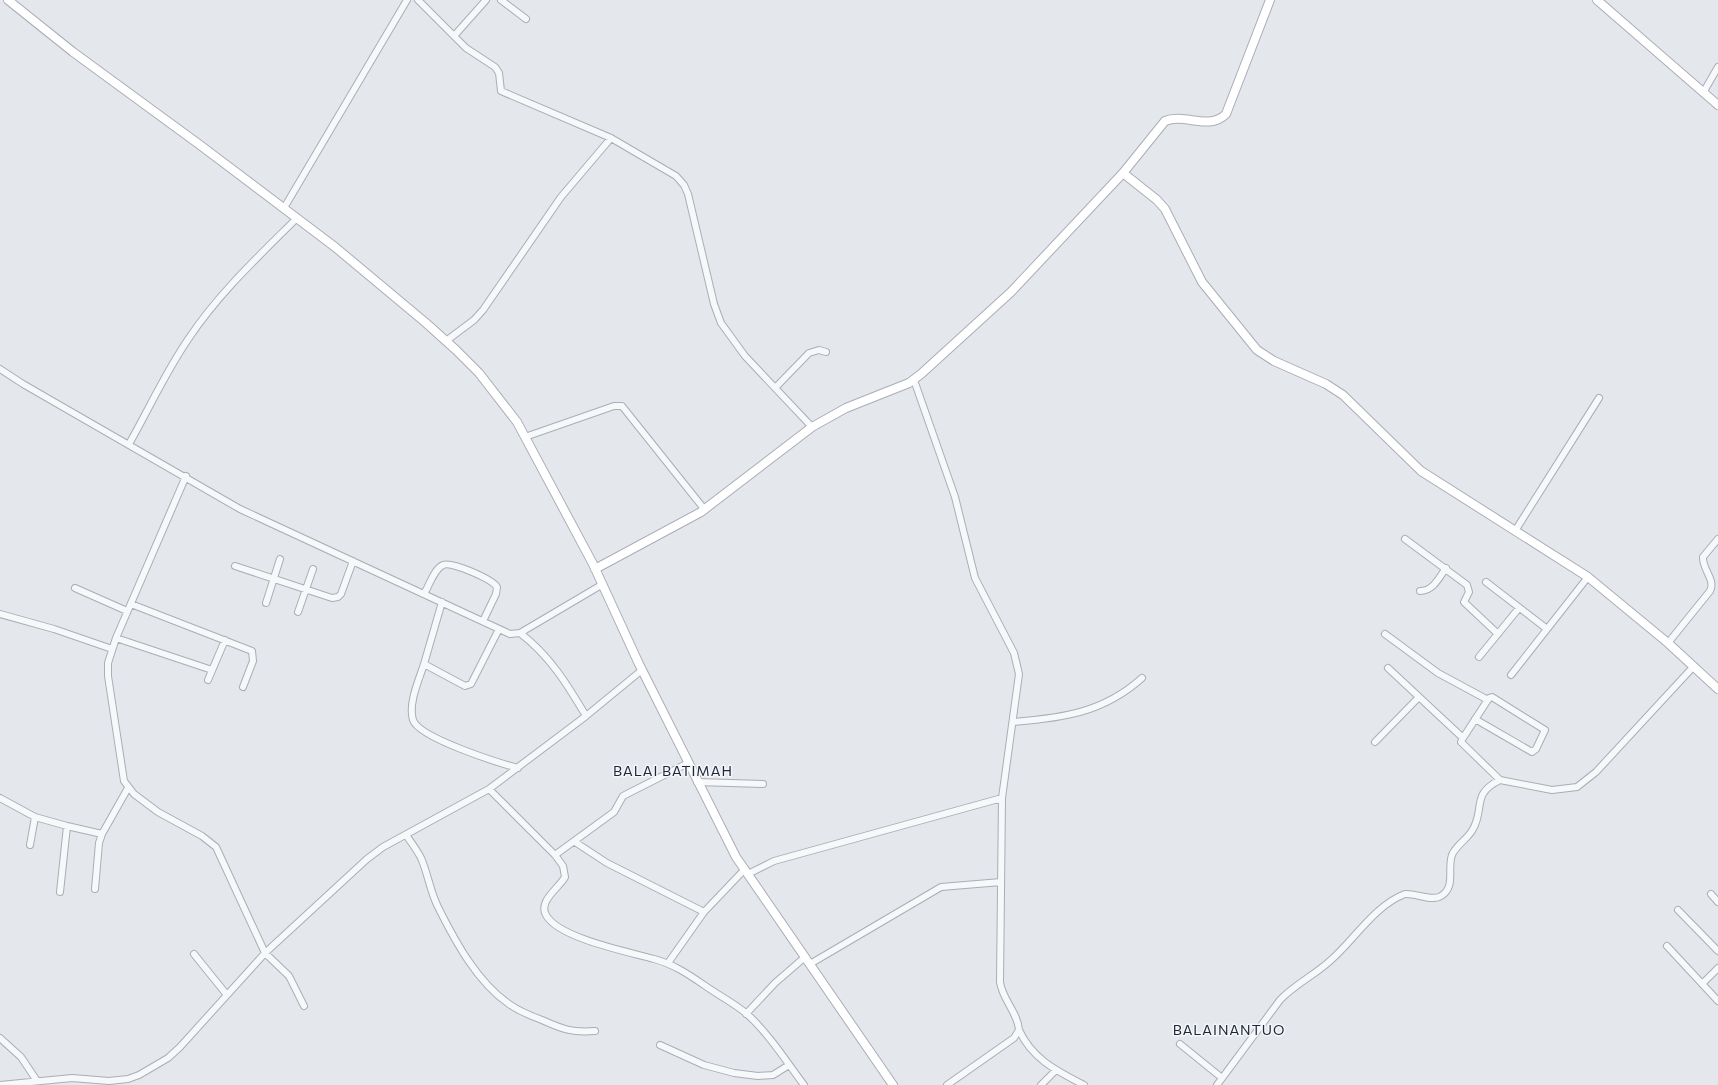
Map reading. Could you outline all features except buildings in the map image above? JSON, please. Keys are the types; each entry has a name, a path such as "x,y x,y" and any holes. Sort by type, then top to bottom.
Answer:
{"street":[{"path":"8,0 72,52 284,208 389,291 446,341 478,373 516,422 525,437 603,584 642,670 723,832 747,871 893,1085"},
{"path":"284,208 407,0"},
{"path":"418,0 466,48 498,70 501,91 612,138 676,176 684,185 688,194 714,304 721,323 736,346 812,427"},
{"path":"454,36 486,0"},
{"path":"501,0 526,19"},
{"path":"595,569 705,510 812,427 846,408 914,380 1008,296 1123,173 1165,121 1174,119 1213,122 1221,119 1226,114 1270,0"},
{"path":"1597,0 1718,105"},
{"path":"1703,93 1718,67"},
{"path":"446,341 483,310 561,197 612,138"},
{"path":"1123,173 1157,200 1165,210 1199,277 1257,350 1274,361 1326,384 1343,395 1422,470 1588,577 1668,643 1718,690"},
{"path":"129,444 183,347 195,329 228,287 297,218"},
{"path":"776,387 809,353 819,350 826,352"},
{"path":"0,369 23,384 186,476 240,509 513,635 520,633 603,584"},
{"path":"914,380 955,497 975,578 1014,653 1018,665 1018,682 1002,798 1001,989 1017,1022 1019,1030 1030,1049 1040,1060 1084,1085"},
{"path":"1515,530 1599,398"},
{"path":"525,437 614,406 622,406 705,510"},
{"path":"186,476 130,604 116,638 108,663 109,689 122,774 128,788 158,812 202,836 216,848 265,953 289,976 304,1006"},
{"path":"1405,539 1467,585 1468,592 1464,602 1466,606 1498,634"},
{"path":"1668,643 1710,592 1712,583 1703,565 1703,557 1718,539"},
{"path":"266,603 275,579 280,559"},
{"path":"235,566 332,598 338,597 341,594 353,561"},
{"path":"424,594 438,568 444,564 451,564 490,580 496,587 496,594 483,621"},
{"path":"298,612 313,568"},
{"path":"1420,590 1426,591 1432,587 1446,568"},
{"path":"1511,675 1588,577"},
{"path":"1486,582 1547,629"},
{"path":"75,588 128,611"},
{"path":"442,602 413,703 413,720 416,725 440,739 479,756 518,768"},
{"path":"130,604 249,648 254,654 243,687"},
{"path":"1479,657 1520,608"},
{"path":"0,614 54,629 112,649"},
{"path":"424,664 468,686 471,684 499,629"},
{"path":"520,633 538,647 555,668 586,716"},
{"path":"1385,634 1438,673 1488,700 1492,698 1544,729 1546,732 1534,752 1475,720"},
{"path":"116,638 212,670"},
{"path":"208,680 225,640"},
{"path":"1488,700 1463,738 1461,742 1463,746 1500,780 1552,790 1577,787 1596,772 1694,666"},
{"path":"1388,668 1463,738"},
{"path":"0,1085 80,1078 118,1081 139,1075 175,1053 265,953 367,859 406,835 489,789 586,716 642,670"},
{"path":"1013,722 1058,718 1084,712 1113,700 1129,690 1142,678"},
{"path":"1375,742 1419,697"},
{"path":"555,855 614,812 623,796 688,763"},
{"path":"1217,1085 1280,1000 1291,989 1331,961 1372,917 1400,896 1408,894 1436,897 1447,891 1449,886 1452,855 1474,829 1482,795 1500,780"},
{"path":"697,782 763,784"},
{"path":"95,889 99,842 128,788"},
{"path":"489,789 555,855 563,866 566,874 545,904 545,912 552,923 598,944 668,963 679,968 746,1014 766,1035 804,1085"},
{"path":"0,798 35,817 102,834"},
{"path":"668,963 704,912 747,871 774,861 1002,798"},
{"path":"30,845 35,817"},
{"path":"60,892 67,826"},
{"path":"406,835 420,857 431,892 438,908 467,959 488,985 509,1004 559,1028 577,1032 595,1031"},
{"path":"574,842 607,863 704,912"},
{"path":"810,964 941,886 1001,882"},
{"path":"1711,894 1718,902"},
{"path":"1678,910 1718,951"},
{"path":"1667,946 1718,1001"},
{"path":"194,954 227,995"},
{"path":"746,1014 775,983 805,957"},
{"path":"1702,984 1718,968"},
{"path":"947,1085 1014,1038 1019,1030"},
{"path":"0,1038 21,1057 37,1081"},
{"path":"1180,1044 1222,1078"},
{"path":"660,1045 704,1065 734,1073 758,1076 773,1075 789,1065"},
{"path":"1040,1085 1056,1070"}],"district":[{"name":"BALAI BATIMAH","path":"673,771"},
{"name":"BALAINANTUO","path":"1229,1030"}]}
